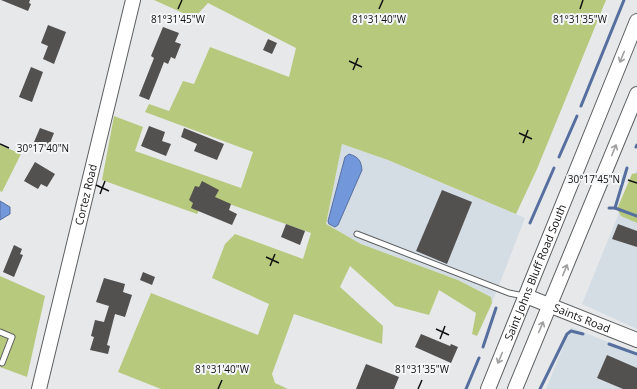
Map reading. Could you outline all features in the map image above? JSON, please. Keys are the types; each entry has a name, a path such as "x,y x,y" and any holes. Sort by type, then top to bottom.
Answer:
{"main road":[{"name":"Cortez Road","path":"39,389 133,0"},
{"name":"Saint Johns Bluff Road South","path":"488,389 637,21"},
{"path":"515,389 637,94"},
{"name":"Saints Road","path":"526,296 637,340"}],"lane":[{"path":"357,234 509,293 526,296"},
{"path":"0,332 12,337 2,363"}],"shaded area":[{"path":"342,144 388,160 525,218 492,303 491,297 458,280 361,244 326,224"},
{"path":"637,169 637,329 582,304"},
{"path":"571,327 637,354 637,389 546,389"}],"green space":[{"path":"154,0 606,0 537,169 516,214 388,160 342,144 326,224 361,244 458,280 491,297 492,303 477,336 472,334 476,313 439,290 429,315 395,306 350,266 340,287 383,326 382,344 294,314 272,374 275,383 288,389 161,389 118,372 151,293 258,335 269,304 212,278 225,244 235,234 303,259 311,233 207,196 197,214 102,180 114,116 143,127 135,151 241,188 253,152 145,112 149,104 169,111 183,81 194,84 210,47 289,77 296,48 208,3 194,18"},
{"path":"0,145 21,154 2,192 0,191"},
{"path":"637,173 637,223 621,216 617,209 632,174"},
{"path":"0,276 45,296 27,377 0,367"}],"water":[{"path":"349,154 355,156 359,160 362,170 338,225 335,227 329,224 328,221 345,157"},
{"path":"0,201 10,207 10,214 0,220"}],"building":[{"path":"1,0 30,0 29,3 31,4 28,11"},
{"path":"48,25 66,32 54,64 43,59 48,46 41,43"},
{"path":"163,27 179,33 175,42 181,44 175,59 171,57 168,64 164,62 149,100 139,96 154,58 151,56"},
{"path":"268,39 277,43 272,54 263,50"},
{"path":"31,67 43,72 32,102 19,97"},
{"path":"149,126 165,132 162,141 171,144 166,156 141,146"},
{"path":"40,128 54,133 48,148 34,142"},
{"path":"184,128 224,144 217,160 194,151 197,144 181,137"},
{"path":"35,162 55,174 47,187 41,184 38,189 24,181"},
{"path":"202,181 219,190 215,197 231,204 229,210 237,214 232,225 191,208 193,203 189,200 195,186 199,187"},
{"path":"442,190 472,202 447,264 416,251"},
{"path":"286,224 305,231 300,245 281,237"},
{"path":"618,224 637,231 637,247 612,239"},
{"path":"14,245 22,249 20,254 23,255 14,277 3,272"},
{"path":"143,272 155,277 152,285 140,280"},
{"path":"104,278 125,284 123,292 132,295 125,317 115,314 107,345 110,346 108,354 90,350 94,337 91,336 95,320 104,322 109,306 96,302"},
{"path":"421,334 450,346 451,344 458,347 451,363 415,347"},
{"path":"607,355 637,368 637,389 623,389 597,378"},
{"path":"366,364 399,377 394,389 356,389"}],"waterway":[{"path":"581,106 624,0"},
{"path":"559,157 577,116"},
{"path":"530,223 554,168"},
{"path":"609,208 615,208 627,168"},
{"path":"615,208 637,216"},
{"path":"483,347 496,308"},
{"path":"540,389 567,334 571,331 583,334"},
{"path":"609,344 637,354"},
{"path":"466,389 479,358"}]}
